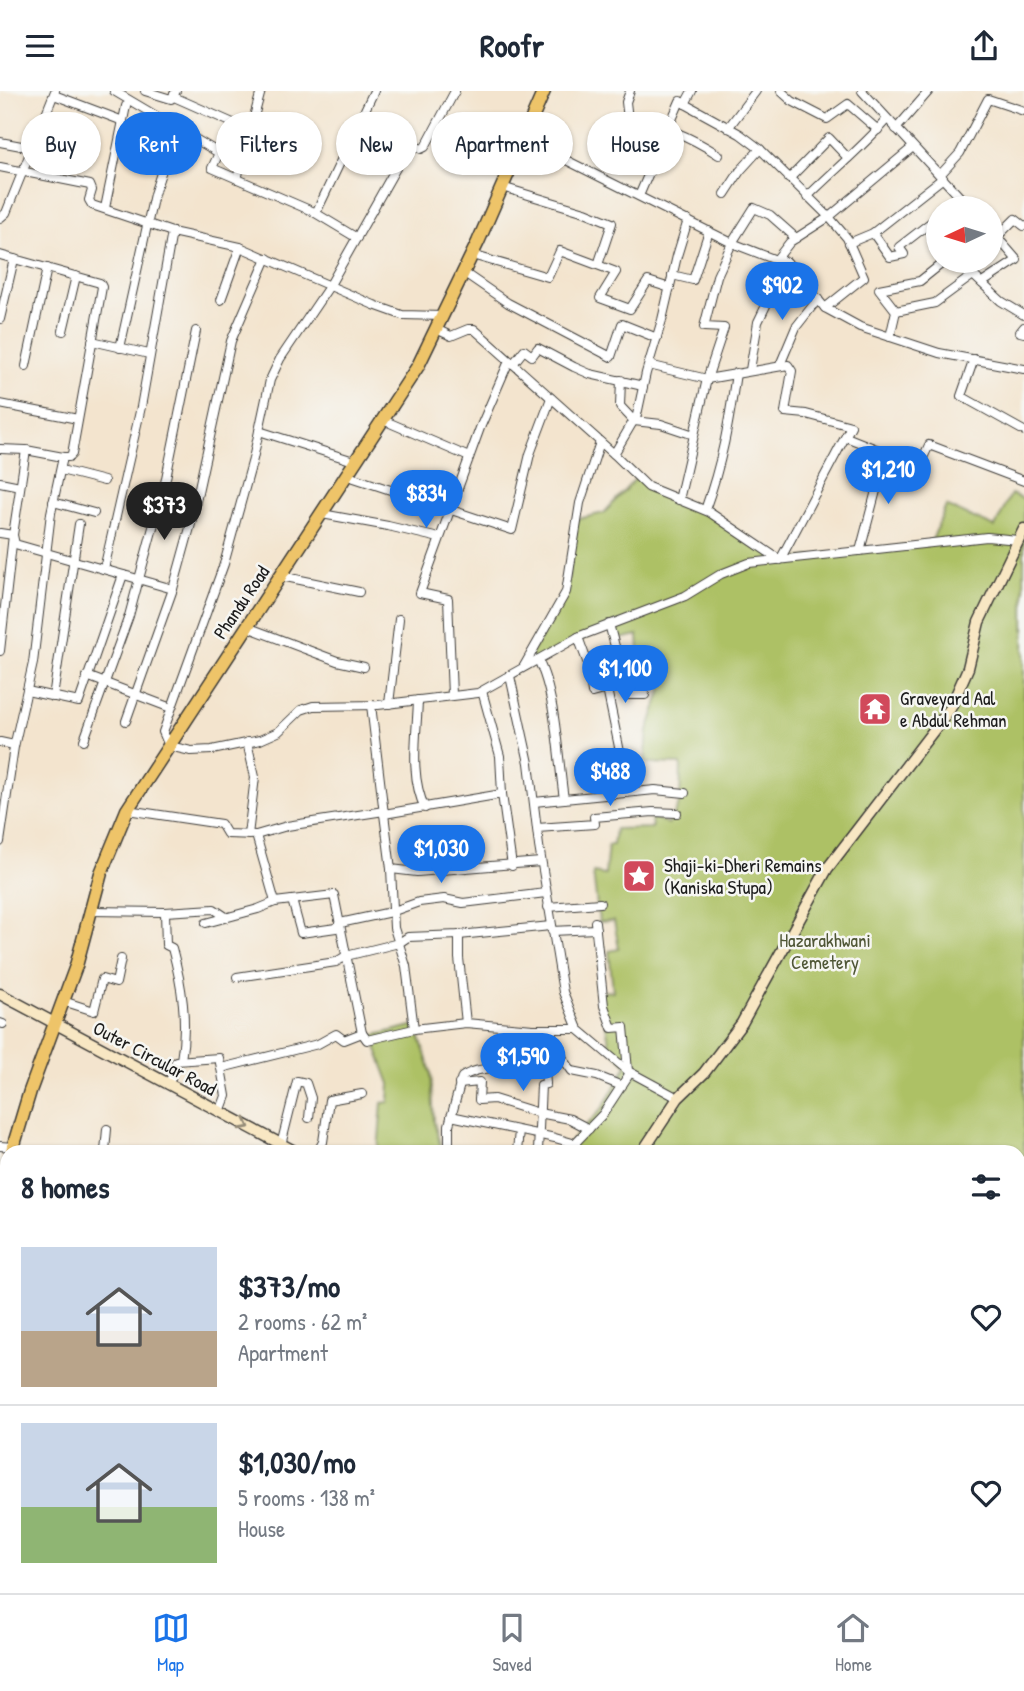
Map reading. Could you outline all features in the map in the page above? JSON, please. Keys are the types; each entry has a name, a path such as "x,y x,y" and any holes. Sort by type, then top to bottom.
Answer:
{"main road":[{"name":"Phandu Road","path":"535,112 544,91"},
{"name":"Phandu Road","path":"9,1145 76,966 101,873 127,810 418,366 508,175"},
{"path":"647,1145 678,1098 704,1073 742,1023 827,869 950,709 968,668 979,622 1024,529"},
{"name":"Outer Circular Road","path":"0,994 281,1145"}],"street":[{"path":"114,91 150,112"},
{"path":"145,91 167,99 175,94 216,114"},
{"path":"256,112 261,91"},
{"path":"316,213 374,91"},
{"path":"454,91 425,147 423,149 409,145 330,285 280,359 270,380 224,564 163,732 169,746 191,751 212,750 247,742 278,732 301,710 313,706 389,704 482,691 578,637 685,596 721,574 749,563 987,537 1017,540"},
{"path":"627,112 626,102 631,91"},
{"path":"685,104 692,91"},
{"path":"728,128 756,91"},
{"path":"781,91 792,101 827,119 848,104 878,130"},
{"path":"862,91 959,196"},
{"path":"897,129 929,91"},
{"path":"47,112 55,93 115,118"},
{"path":"849,243 873,233 941,177 960,153 988,99 1024,111"},
{"path":"675,112 680,101 760,149 829,217 849,243 864,277 825,308"},
{"path":"124,112 126,106"},
{"path":"807,197 862,147 887,119"},
{"path":"684,135 719,155"},
{"path":"789,179 829,138 848,158"},
{"path":"0,142 21,146"},
{"path":"202,143 219,153 212,168 316,213 357,238"},
{"path":"776,260 790,242 829,217 913,147"},
{"path":"725,194 740,171 760,149"},
{"path":"105,208 115,157"},
{"path":"573,163 732,243 788,262 825,308 860,327 939,353 1024,369"},
{"path":"0,167 21,171"},
{"path":"0,218 6,213 21,175"},
{"path":"42,175 90,185 90,204 172,232 240,247 401,315 443,316"},
{"path":"120,348 160,175"},
{"path":"237,179 238,175"},
{"path":"639,196 648,175"},
{"path":"502,187 612,223 598,265"},
{"path":"680,500 707,379 724,328 704,327 717,276 732,243 754,208 770,215 796,238"},
{"path":"1003,228 1015,219 1024,226"},
{"path":"614,454 637,415 688,220"},
{"path":"873,233 890,257 904,254 899,247 926,227"},
{"path":"672,275 693,280 709,231"},
{"path":"104,569 128,467 172,232"},
{"path":"1003,244 1017,260 1003,269"},
{"path":"221,300 240,247"},
{"path":"471,255 548,277 560,251 616,272 600,298 630,309 648,281 670,288"},
{"path":"0,255 102,284 72,454 63,457 26,450 0,449"},
{"path":"126,721 173,589 191,524 231,341 267,258"},
{"path":"0,320 14,259"},
{"path":"750,370 758,322 788,262"},
{"path":"26,366 47,268"},
{"path":"463,272 519,309 611,357 622,324 657,338"},
{"path":"896,311 879,289 920,281 930,273"},
{"path":"982,283 997,273"},
{"path":"896,311 934,303 973,275 1001,301 1024,315"},
{"path":"63,331 76,276"},
{"path":"780,365 796,327 818,299"},
{"path":"890,337 896,311"},
{"path":"1024,327 1020,332 1024,333"},
{"path":"436,329 451,336 474,329 648,487 705,510 780,560"},
{"path":"84,740 129,616 165,483 178,408 196,331"},
{"path":"92,341 149,354"},
{"path":"452,695 448,599 420,593 469,457 511,362 524,350 532,356 538,348 582,371 643,386"},
{"path":"974,359 961,396 1024,431"},
{"path":"649,365 707,379 788,365 792,371 785,412 806,414 851,426 780,560"},
{"path":"705,510 720,468 736,373"},
{"path":"621,380 620,406 634,421 661,424 694,435"},
{"path":"348,476 512,530 530,454 551,398"},
{"path":"0,404 78,419"},
{"path":"383,420 469,457"},
{"path":"259,431 357,462"},
{"path":"846,436 886,453 922,460 929,445 1024,481"},
{"path":"523,669 566,591 580,503 600,442"},
{"path":"0,651 5,568 26,450"},
{"path":"860,551 886,453"},
{"path":"0,842 14,745 33,663 53,502 63,457"},
{"path":"61,470 104,481"},
{"path":"0,482 20,487"},
{"path":"53,502 94,513"},
{"path":"322,514 439,538"},
{"path":"53,697 79,524"},
{"path":"0,533 13,535"},
{"path":"13,535 15,544 173,589"},
{"path":"27,691 79,702 123,575"},
{"path":"281,576 359,592"},
{"path":"389,704 399,619"},
{"path":"609,624 628,695 645,695"},
{"path":"247,628 337,661 364,667"},
{"path":"578,637 588,664 592,693 607,689 620,752 624,792"},
{"path":"538,660 551,708 564,799"},
{"path":"510,675 529,763 541,862 563,992 578,1029 629,1072 678,1098"},
{"path":"87,676 171,708"},
{"path":"482,691 500,756 502,794 512,866"},
{"path":"418,700 416,769 425,808"},
{"path":"371,705 391,869 394,928 405,966 414,1029"},
{"path":"0,742 14,745"},
{"path":"247,742 255,777 252,835 275,902"},
{"path":"534,802 655,790 685,793"},
{"path":"127,810 220,824 227,834 252,835 287,826 425,808 502,794"},
{"path":"537,828 595,824 594,817 653,812 677,813"},
{"path":"391,869 417,872 541,862"},
{"path":"292,900 301,933 336,928 341,923 392,912 419,902 444,899 463,903 546,893"},
{"path":"206,923 275,902 334,895 362,1033 367,1040 414,1029 466,1023 578,1029"},
{"path":"548,907 600,904"},
{"path":"90,911 165,912 214,909 226,918"},
{"path":"165,912 166,945 172,948 182,990 185,1038 181,1060"},
{"path":"237,977 336,962 346,956 399,943 408,937 595,925 604,1006 612,1028 624,1027 629,1072 604,1114 576,1145"},
{"path":"459,935 466,1023"},
{"path":"63,1001 94,1011 102,979 116,983 121,960"},
{"path":"542,1029 572,1071 597,1076 622,1086"},
{"path":"449,1145 449,1125 459,1084 467,1074 517,1066 539,1068 542,1029"},
{"path":"538,1145 541,1084 546,1084 542,1029"},
{"path":"221,1068 318,1044 336,1034 344,1040 362,1033"},
{"path":"169,1085 176,1061 219,1058 226,1096 220,1112"},
{"path":"281,1145 297,1081 306,1083 311,1098 309,1118"},
{"path":"459,1084 480,1082 479,1100 494,1099 570,1119 589,1129"},
{"path":"321,1145 330,1100 362,1094"},
{"path":"451,1116 539,1135 566,1145"},
{"path":"106,1145 107,1129"},
{"path":"518,1145 519,1131"}],"green space":[{"name":"Hazarakhwani Cemetery","path":"637,477 648,487 709,512 780,560 931,543 946,506 995,527 1011,494 1024,499 1024,1145 569,1145 602,1109 627,1065 610,1048 600,992 613,991 609,951 619,949 614,921 599,922 593,873 605,875 608,845 613,845 615,829 652,828 651,817 669,824 680,802 681,764 645,763 648,731 669,668 639,651 638,635 615,640 613,624 523,668 566,592 577,519 604,513"},
{"path":"416,1025 431,1073 434,1122 440,1145 378,1145 382,1103 389,1102 390,1084 372,1036"}],"place":[{"name":"Graveyard Aal e Abdul Rehman","path":"875,709"},
{"name":"Shaji-ki-Dheri Remains (Kaniska Stupa)","path":"639,876"}]}
